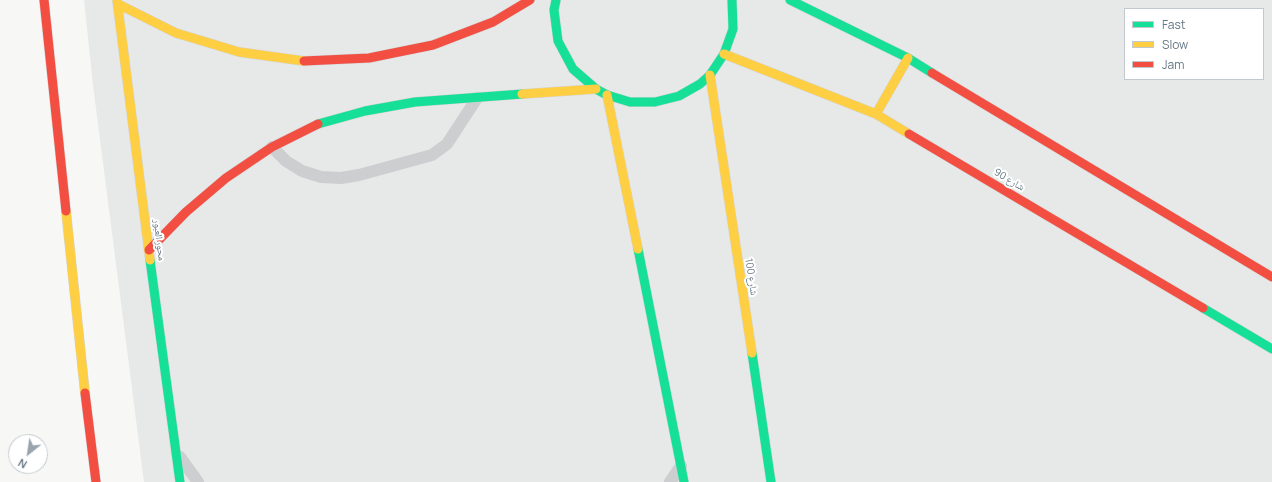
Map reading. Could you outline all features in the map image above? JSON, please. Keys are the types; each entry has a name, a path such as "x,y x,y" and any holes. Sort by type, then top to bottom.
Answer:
{"main road":[{"path":"44,0 88,424 96,482"},
{"path":"118,2 176,33 239,52 304,61 369,58 432,45 493,22 530,0"},
{"path":"556,0 554,10 558,41 573,68 596,90 630,102 655,102 679,96 700,84 710,75 724,54 733,29 732,0"},
{"path":"790,0 908,58 1272,277"},
{"name":"محور العبور","path":"118,2 180,482"},
{"name":"شارع 90","path":"724,54 876,114 1272,349"},
{"path":"876,114 908,58"},
{"name":"شارع 100","path":"710,75 771,482"},
{"path":"149,250 186,212 226,178 272,147 318,124 365,111 416,102 596,90"},
{"path":"607,95 682,465 684,482"}],"lane":[{"path":"272,147 286,161 302,171 321,177 340,178 359,175 432,155 447,144 477,98"},
{"path":"176,451 198,482"},
{"path":"670,482 682,465"}],"shaded area":[{"path":"84,0 1272,0 1272,482 144,482 93,85"}],"traffic: fast":[{"path":"556,0 554,10 558,41 573,69 596,89 607,95 630,102 655,102 679,96 700,84 710,75 724,54 733,29 732,0"},
{"path":"790,0 908,58 932,73"},
{"path":"318,124 365,111 415,102 522,94"},
{"path":"638,249 684,482"},
{"path":"150,260 180,482"},
{"path":"1203,308 1272,349"},
{"path":"752,353 771,482"}],"traffic: slow":[{"path":"117,0 150,260"},
{"path":"118,4 176,33 239,52 304,61"},
{"path":"724,54 876,114 909,134"},
{"path":"876,114 908,58"},
{"path":"710,75 752,353"},
{"path":"522,94 596,89"},
{"path":"607,95 638,249"},
{"path":"66,211 85,393"}],"traffic: jam":[{"path":"44,0 66,211"},
{"path":"304,61 369,58 433,45 493,22 530,0"},
{"path":"932,73 1272,277"},
{"path":"149,250 186,212 226,178 272,147 318,124"},
{"path":"909,134 1203,308"},
{"path":"85,393 96,482"}]}
